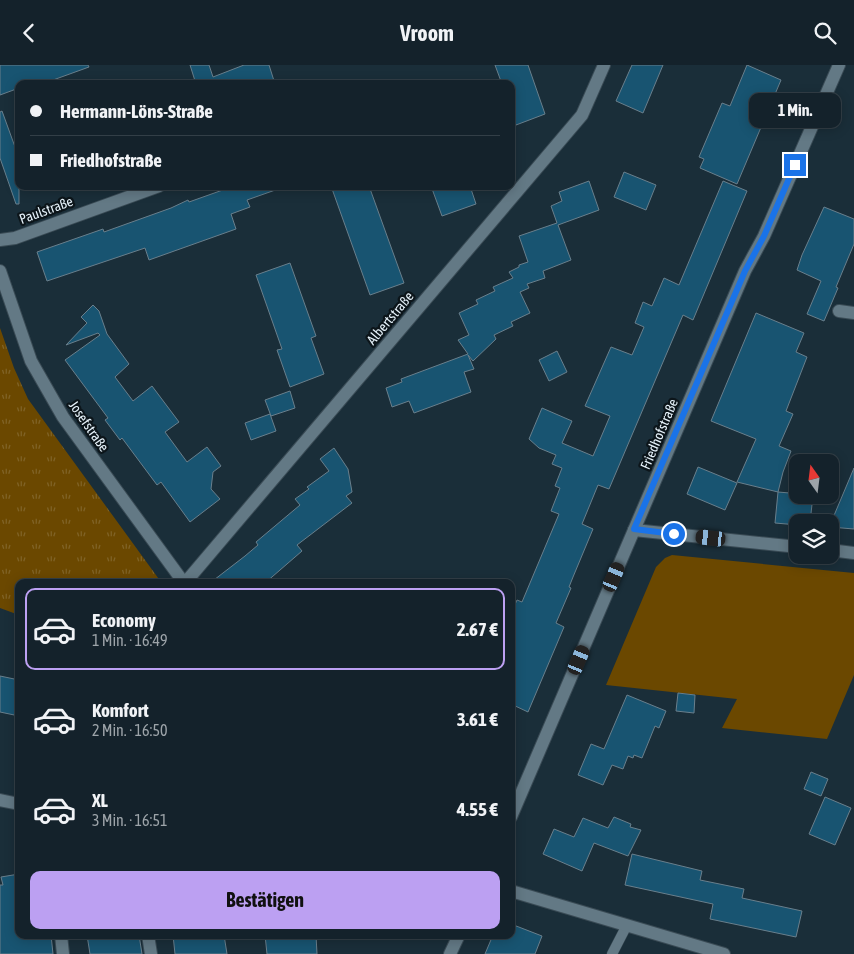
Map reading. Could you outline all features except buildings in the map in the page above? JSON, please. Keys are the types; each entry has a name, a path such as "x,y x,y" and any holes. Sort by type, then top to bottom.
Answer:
{"street":[{"name":"Albertstraße","path":"187,579 582,115 604,65"},
{"name":"Friedhofstraße","path":"515,808 745,271 764,236 839,65"},
{"name":"Paulstraße","path":"0,240 15,238 148,190"},
{"name":"Josefstraße","path":"0,271 31,361 63,417 181,579"},
{"path":"839,311 854,313"},
{"path":"634,529 789,546"},
{"path":"839,551 854,553"},
{"path":"0,800 15,804"},
{"path":"515,892 724,954"},
{"path":"61,939 63,954"},
{"path":"149,939 151,954"},
{"path":"450,954 457,939"}],"lane":[{"path":"612,954 627,925"}],"green space":[{"path":"0,328 14,368 28,399 159,579 15,579 15,614 0,608"},
{"path":"672,555 854,573 854,675 827,739 722,728 737,699 606,685 656,567 665,558"}],"route":[{"path":"674,534 634,529 745,271 764,236 795,165"}]}
